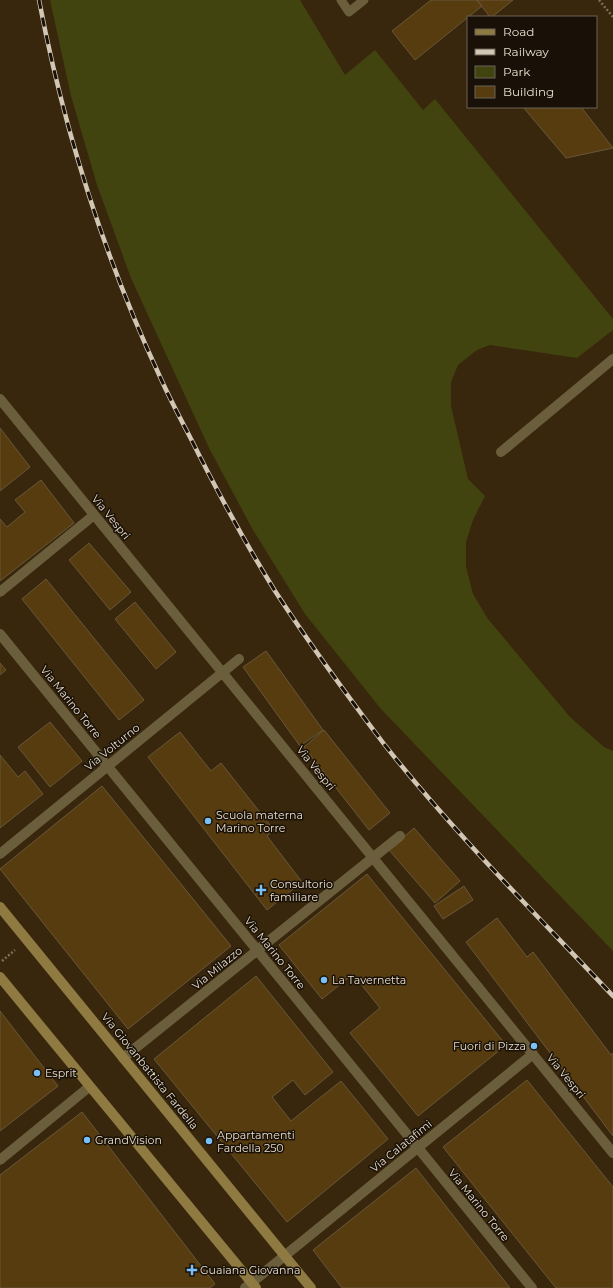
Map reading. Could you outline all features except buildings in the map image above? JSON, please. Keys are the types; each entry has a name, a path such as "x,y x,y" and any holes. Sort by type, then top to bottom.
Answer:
{"main road":[{"name":"Via Giovanbattista Fardella","path":"0,907 311,1288"},
{"path":"0,977 251,1286"}],"street":[{"path":"501,452 613,360"},
{"name":"Via Vespri","path":"0,399 613,1153"},
{"path":"0,592 94,515"},
{"name":"Via Marino Torre","path":"0,634 532,1288"},
{"name":"Via Volturno","path":"0,854 239,659"},
{"name":"Via Milazzo","path":"123,1058 400,836"},
{"name":"Via Calatafimi","path":"251,1286 285,1256 533,1054"},
{"path":"0,1160 89,1087"}],"lane":[{"path":"341,0 349,12 364,0"}],"path":[{"path":"599,0 613,17"}],"green space":[{"path":"50,0 300,0 345,75 375,50 423,110 435,99 613,319 613,330 577,358 490,345 477,350 458,365 451,382 451,406 468,479 485,496 473,520 466,542 466,567 473,594 488,619 570,717 604,747 613,751 613,951 381,709 305,614 253,530 209,448 131,278 97,185 71,96"}],"railway":[{"path":"39,0 61,97 88,193 104,241 141,334 171,401 252,553 275,591 314,649 384,744 438,809 496,873 613,996"}],"place":[{"name":"Scuola materna Marino Torre","path":"208,821"},
{"name":"Consultorio familiare","path":"261,890"},
{"name":"La Tavernetta","path":"324,980"},
{"name":"Fuori di Pizza","path":"534,1046"},
{"name":"Esprit","path":"37,1073"},
{"name":"GrandVision","path":"87,1140"},
{"name":"Appartamenti Fardella 250","path":"209,1141"},
{"name":"Guaiana Giovanna","path":"192,1270"}]}
